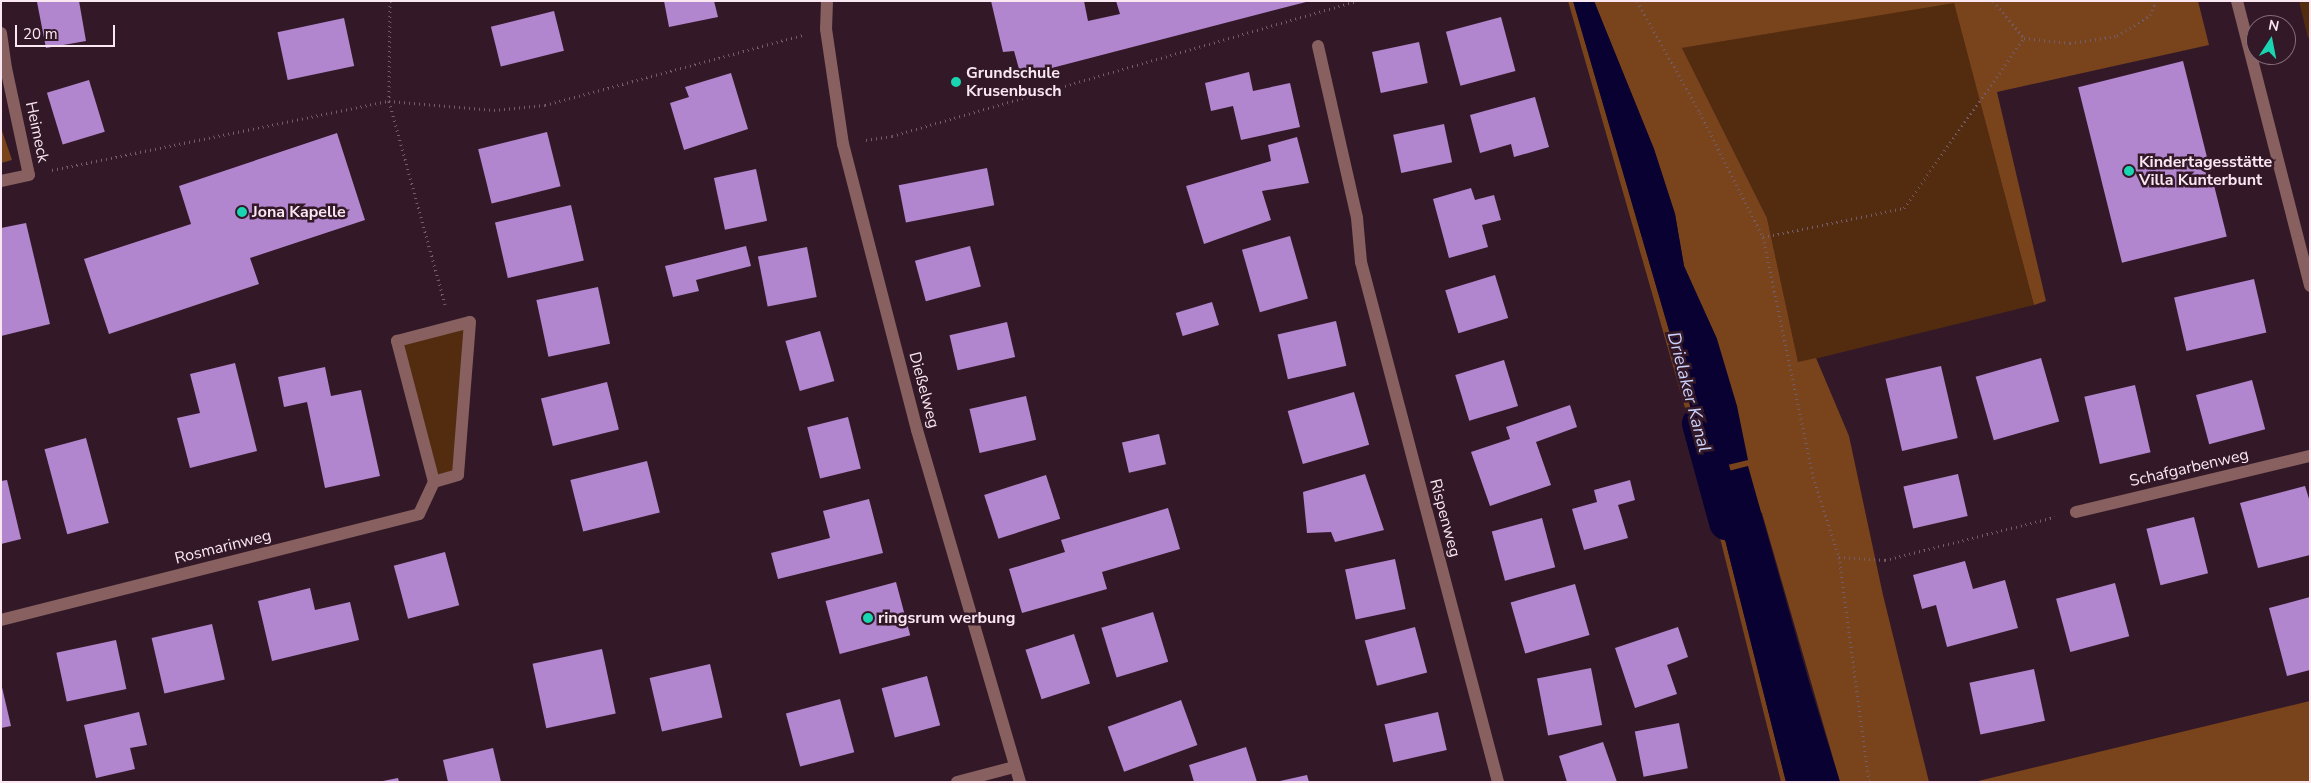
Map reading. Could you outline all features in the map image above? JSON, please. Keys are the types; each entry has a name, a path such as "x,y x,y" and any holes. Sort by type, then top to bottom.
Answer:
{"street":[{"name":"Dießelweg","path":"827,1 826,29 843,144 917,430 1014,767 1020,782"},
{"path":"2237,1 2310,286"},
{"name":"Heimeck","path":"1,33 4,69 29,175 1,182"},
{"name":"Rispenweg","path":"1318,46 1357,218 1361,262 1498,782"},
{"path":"470,322 458,475 434,482 397,341 470,322"},
{"name":"Schafgarbenweg","path":"2076,512 2310,456"},
{"name":"Rosmarinweg","path":"1,620 419,514 434,482"},
{"path":"957,782 1014,767"}],"path":[{"path":"390,1 389,101 451,326"},
{"path":"843,144 892,136 1356,1"},
{"path":"1637,1 1700,113 1763,237 1813,478 1839,558 1868,782"},
{"path":"1993,1 2024,38 2070,43 2117,36 2150,15 2156,1"},
{"path":"29,175 389,101 494,110 545,105 826,29"},
{"path":"1763,237 1904,208 2024,38"},
{"path":"1839,558 1885,560 2076,512"}],"shaded area":[{"path":"1568,1 1573,1 1682,375 1707,470 1717,339 1684,266 1675,214 1654,149 1594,1 2198,1 2209,45 1997,92 2046,301 2034,305 1954,3 1682,48 1767,218 1798,362 1816,358 1849,436 1883,595 1929,782 1840,782 1762,513 1709,476 1786,782 1781,782 1704,474"},
{"path":"2299,1 2310,1 2310,37 2308,38"},
{"path":"1954,2 2034,305 1798,363 1767,218 1682,48"},
{"path":"1,128 12,160 1,163"},
{"path":"470,322 458,475 434,482 397,341"},
{"path":"2310,701 2310,782 1974,782"}],"water":[{"path":"1573,1 1594,1 1654,149 1675,214 1684,266 1717,339 1737,406 1748,460 1707,470 1682,375"},
{"path":"1748,466 1809,682 1840,782 1786,782 1709,476"}],"building":[{"path":"79,1 86,41 46,48 37,2"},
{"path":"664,1 714,1 718,17 669,27"},
{"path":"991,1 1084,1 1088,21 1120,14 1116,1 1306,2 1021,76 1014,51 1003,52"},
{"path":"554,11 564,51 501,67 491,27"},
{"path":"1501,17 1515,71 1460,86 1446,32"},
{"path":"344,18 354,66 288,80 277,32"},
{"path":"1419,42 1428,83 1381,93 1372,52"},
{"path":"2183,61 2227,237 2122,263 2078,87"},
{"path":"1249,72 1253,91 1290,83 1300,127 1241,140 1233,106 1211,111 1205,83"},
{"path":"731,73 748,129 684,150 670,103 689,97 685,87"},
{"path":"89,80 105,132 63,145 47,93"},
{"path":"1535,97 1549,147 1514,157 1511,144 1480,153 1470,115"},
{"path":"1444,124 1452,162 1401,173 1393,135"},
{"path":"547,132 561,186 492,204 478,149"},
{"path":"337,133 365,220 250,258 259,284 109,334 84,259 191,224 179,186"},
{"path":"1297,137 1309,183 1262,191 1271,220 1204,244 1186,186 1271,161 1268,145"},
{"path":"987,168 994,205 906,222 899,185"},
{"path":"756,169 767,221 725,230 714,178"},
{"path":"1471,188 1475,200 1494,195 1501,220 1482,225 1488,247 1449,258 1433,199"},
{"path":"571,205 584,261 508,278 495,223"},
{"path":"26,223 50,324 1,336 1,228"},
{"path":"1290,236 1308,298 1260,312 1242,250"},
{"path":"746,246 751,266 696,280 699,291 673,297 665,266"},
{"path":"970,246 981,287 926,301 915,261"},
{"path":"807,247 817,297 768,307 758,257"},
{"path":"1495,275 1508,318 1458,333 1445,290"},
{"path":"2254,279 2266,333 2186,351 2174,297"},
{"path":"598,287 610,344 548,357 536,300"},
{"path":"1212,302 1219,325 1183,336 1176,313"},
{"path":"1336,321 1346,366 1288,379 1278,334"},
{"path":"1007,322 1015,357 958,370 950,335"},
{"path":"820,331 834,381 800,391 785,341"},
{"path":"2041,358 2059,421 1994,440 1976,377"},
{"path":"1504,360 1518,406 1469,421 1455,375"},
{"path":"235,363 257,451 190,468 177,418 200,413 190,374"},
{"path":"1941,366 1958,438 1902,451 1885,379"},
{"path":"325,367 331,396 361,390 380,476 325,488 307,402 284,407 278,377"},
{"path":"2252,380 2265,429 2209,444 2196,395"},
{"path":"607,382 619,430 553,446 541,398"},
{"path":"2135,385 2151,452 2100,464 2084,397"},
{"path":"1354,392 1369,445 1303,464 1288,411"},
{"path":"1026,396 1036,440 980,453 969,409"},
{"path":"1570,405 1577,427 1536,442 1551,485 1490,506 1471,452 1510,439 1506,427"},
{"path":"848,417 861,468 820,479 807,427"},
{"path":"1159,434 1166,464 1129,473 1122,443"},
{"path":"86,438 109,523 67,534 44,449"},
{"path":"647,461 660,512 583,532 570,480"},
{"path":"1365,474 1384,530 1335,542 1331,532 1307,533 1303,492"},
{"path":"1958,474 1968,516 1913,528 1903,487"},
{"path":"1046,475 1060,519 998,539 984,495"},
{"path":"7,480 21,539 1,544 1,481"},
{"path":"1630,480 1635,500 1618,505 1628,538 1584,550 1572,509 1597,502 1594,490"},
{"path":"2305,486 2310,502 2310,555 2258,568 2240,503"},
{"path":"869,499 883,553 778,579 771,553 830,538 823,511"},
{"path":"1168,508 1180,549 1102,572 1107,589 1022,613 1009,569 1065,552 1061,540"},
{"path":"2194,517 2208,573 2160,585 2146,529"},
{"path":"1542,518 1555,567 1505,581 1492,531"},
{"path":"445,552 459,605 408,619 394,566"},
{"path":"1395,559 1406,609 1356,619 1345,570"},
{"path":"1965,561 1973,589 2005,580 2018,628 1947,647 1936,605 1922,609 1913,575"},
{"name":"ringsrum werbung","path":"896,582 910,635 840,654 825,601"},
{"path":"2115,583 2129,636 2070,652 2056,599"},
{"path":"1575,584 1590,635 1525,653 1511,602"},
{"path":"310,588 315,610 350,602 359,640 272,661 258,601"},
{"path":"2310,597 2310,670 2287,676 2269,608"},
{"path":"1153,612 1168,662 1117,678 1101,628"},
{"path":"212,624 225,680 164,693 152,638"},
{"path":"1415,627 1427,672 1377,686 1365,640"},
{"path":"1678,627 1688,657 1667,665 1677,694 1635,708 1615,648"},
{"path":"1074,634 1090,683 1042,699 1025,650"},
{"path":"116,640 126,689 67,702 56,653"},
{"path":"602,649 616,714 546,728 533,664"},
{"path":"710,664 722,718 662,732 650,678"},
{"path":"1591,668 1602,725 1548,735 1537,678"},
{"path":"2034,669 2045,721 1980,735 1969,683"},
{"path":"927,676 940,725 895,737 882,688"},
{"path":"1,683 11,726 1,728"},
{"path":"840,699 854,752 800,767 786,713"},
{"path":"1181,700 1197,745 1124,772 1108,727"},
{"path":"139,712 147,745 130,748 135,769 96,778 84,725"},
{"path":"1438,712 1447,750 1393,762 1384,724"},
{"path":"1679,723 1688,768 1644,777 1635,732"},
{"path":"1603,742 1617,782 1567,782 1559,756"},
{"path":"1246,747 1257,782 1194,782 1189,765"},
{"path":"493,748 501,782 448,782 443,760"},
{"path":"1307,775 1309,782 1280,782 1280,781"},
{"path":"398,778 399,782 383,782 383,781"}],"waterway":[{"name":"Drielaker Kanal","path":"1699,423 1726,522"}],"place":[{"name":"Grundschule Krusenbusch","path":"956,82"},
{"name":"Kindertagesstätte Villa Kunterbunt","path":"2129,171"},
{"name":"Jona Kapelle","path":"242,212"},
{"name":"ringsrum werbung","path":"868,618"}]}
